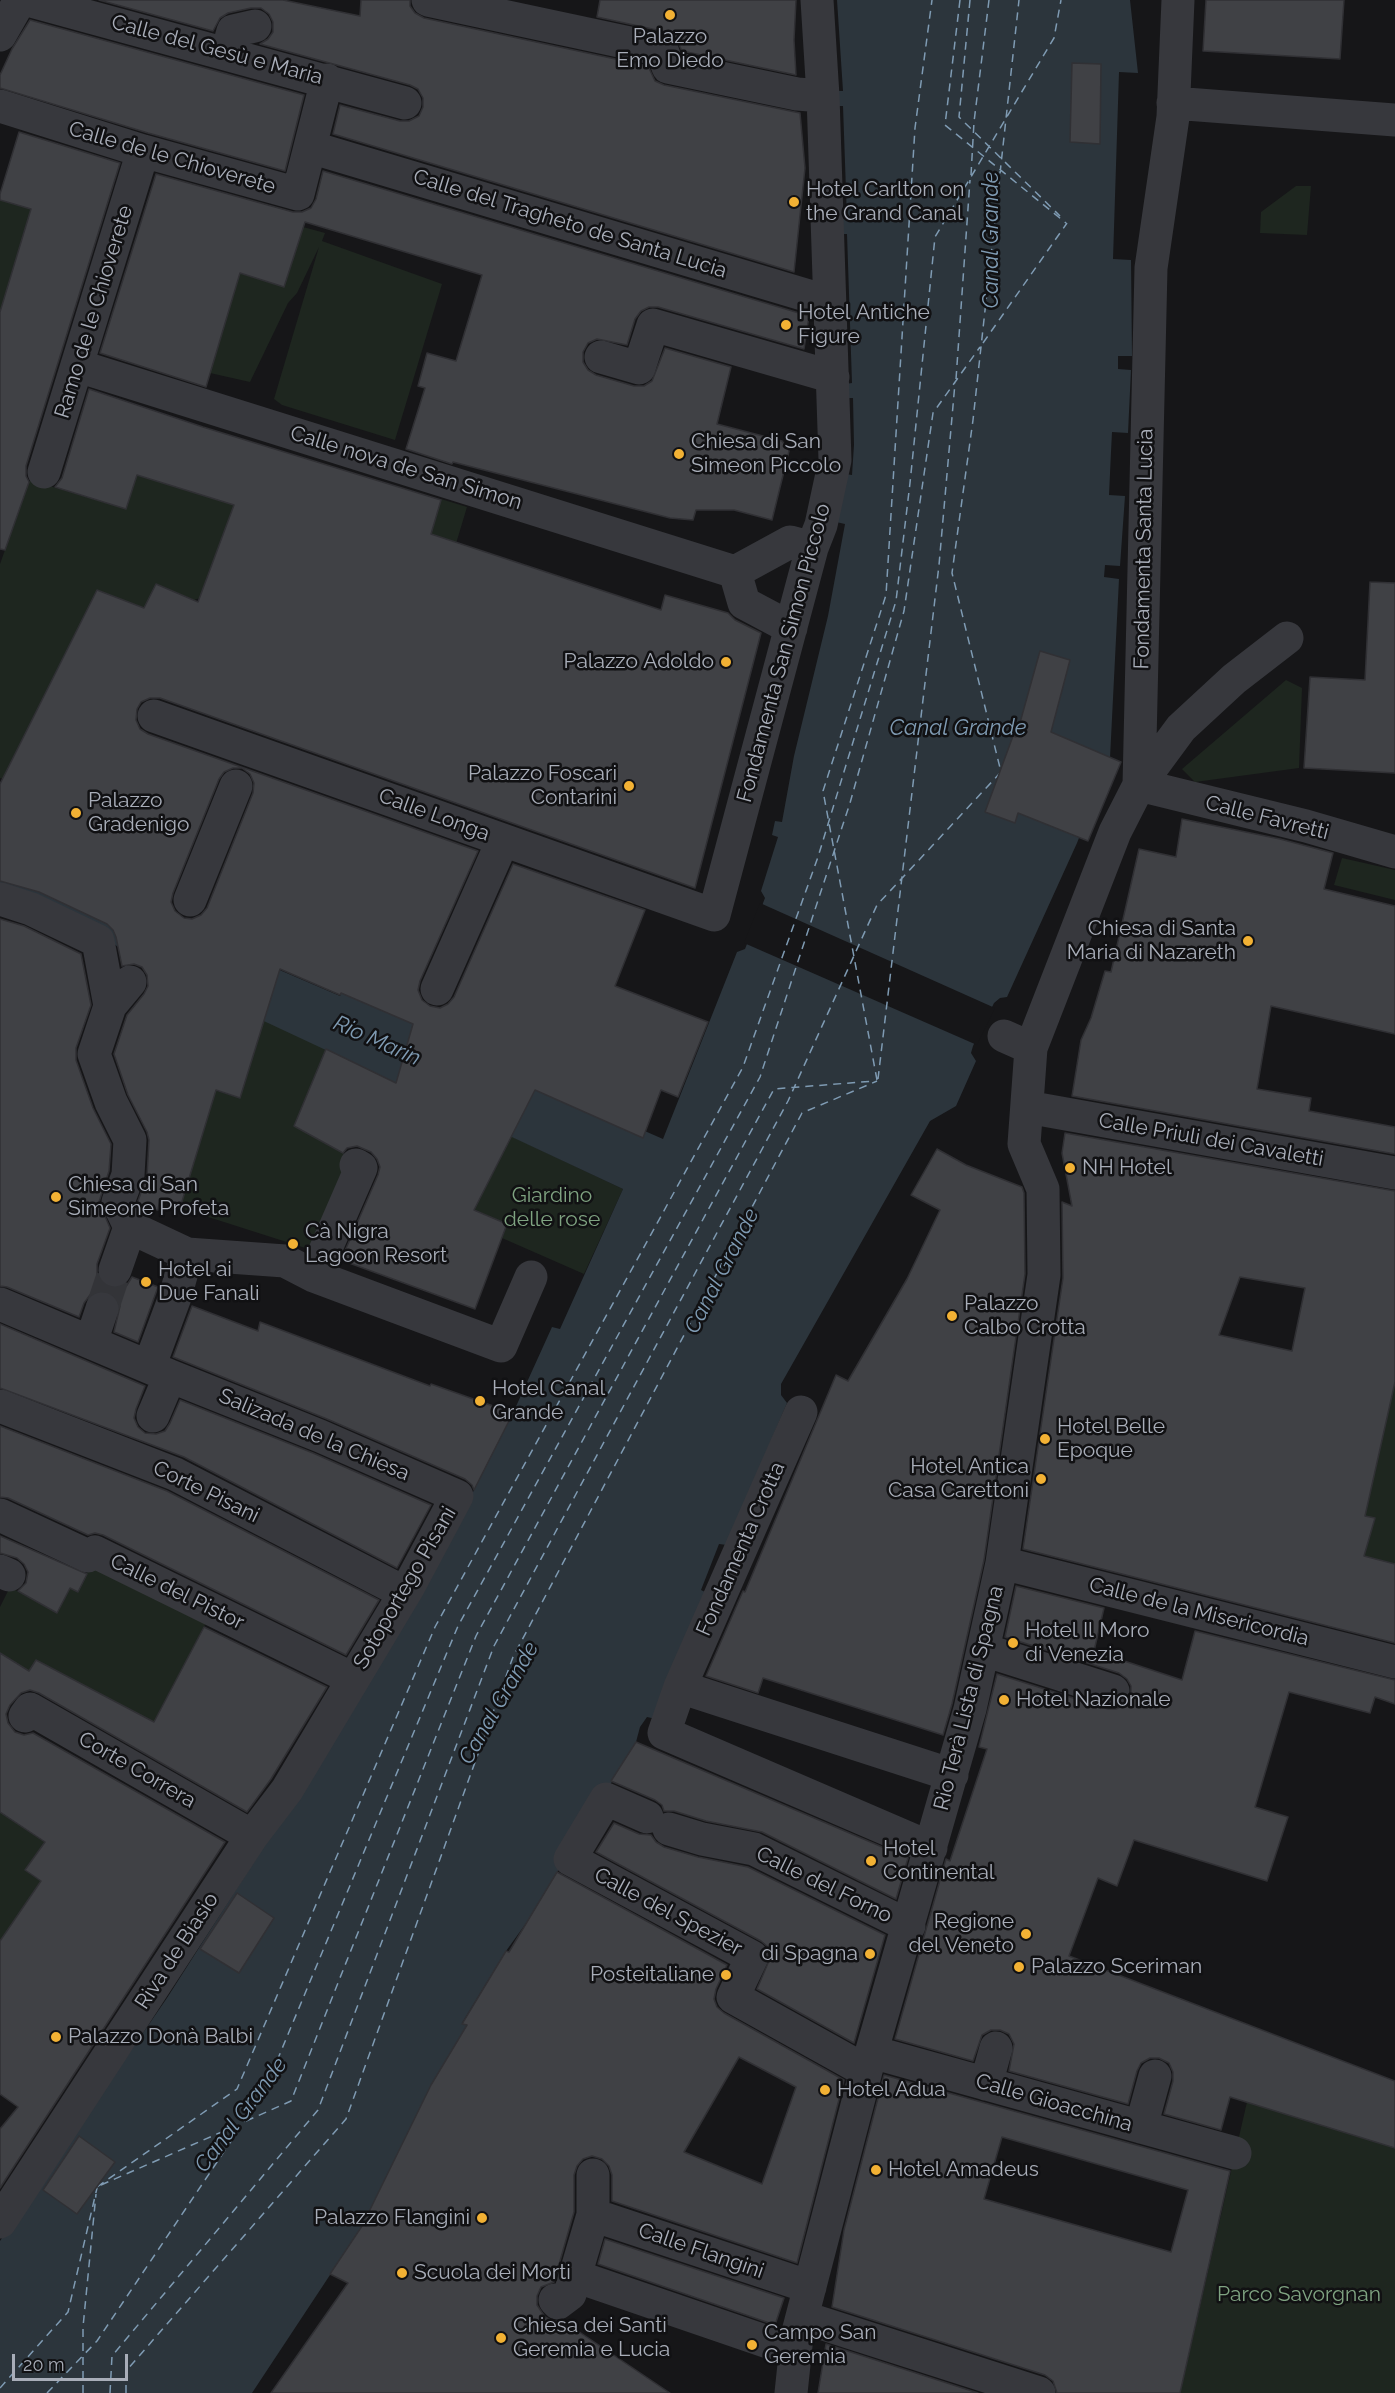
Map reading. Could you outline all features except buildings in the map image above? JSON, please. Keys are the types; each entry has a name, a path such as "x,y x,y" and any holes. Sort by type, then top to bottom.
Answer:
{"street":[{"path":"0,34 20,0"},
{"name":"Calle del Gesù e Maria","path":"28,0 249,37 327,80 405,103"},
{"path":"428,0 662,50 668,67 798,94 823,96"},
{"name":"Fondamenta San Simon Piccolo","path":"718,912 812,548 821,525 821,492 835,460 823,96 817,0"},
{"name":"Fondamenta Santa Lucia","path":"1139,785 1151,268 1173,103 1178,0"},
{"path":"310,147 327,80"},
{"path":"1173,103 1395,120"},
{"name":"Calle de le Chioverete","path":"0,106 143,151 298,194 310,147"},
{"name":"Calle del Tragheto de Santa Lucia","path":"310,147 829,302"},
{"name":"Ramo de le Chioverete","path":"44,472 143,151"},
{"path":"601,357 639,368 653,326 833,377"},
{"name":"Calle nova de San Simon","path":"78,366 735,572"},
{"path":"791,628 744,603 735,572 790,542 812,548"},
{"path":"1139,785 1181,728 1234,679 1287,638"},
{"name":"Calle Longa","path":"154,716 245,767 503,840 718,912"},
{"path":"190,900 245,767"},
{"name":"Calle Favretti","path":"1139,785 1306,826 1395,852"},
{"name":"Rio Terà Lista di Spagna","path":"800,2323 869,2061 970,1709 1002,1563 1044,1275 1043,1189 1024,1144 1027,1107 1017,1042 1139,785"},
{"path":"437,989 503,840"},
{"path":"0,899 31,909 98,941 120,994 94,1053 111,1102 130,1140 128,1175 118,1202 130,1227 114,1270"},
{"name":"Calle Priuli dei Cavaletti","path":"1027,1107 1395,1173"},
{"path":"314,1276 359,1167"},
{"path":"153,1416 175,1297 160,1236 289,1253 314,1276 501,1346 531,1277"},
{"name":"Salizada de la Chiesa","path":"0,1304 160,1372 320,1436 457,1496"},
{"path":"91,1342 102,1309"},
{"name":"Corte Pisani","path":"0,1406 175,1474 405,1593"},
{"name":"Fondamenta Crotta","path":"801,1412 680,1687 664,1732 931,1848"},
{"name":"Sotoportego Pisani","path":"353,1679 405,1593 457,1496"},
{"name":"Calle del Pistor","path":"0,1515 88,1556 95,1552 353,1679"},
{"name":"Calle de la Misericordia","path":"1002,1563 1395,1662"},
{"path":"984,1650 1113,1691"},
{"name":"Riva de Biasio","path":"0,2222 252,1836 287,1790 353,1679"},
{"path":"680,1687 952,1775"},
{"name":"Corte Correra","path":"13,1721 30,1709 252,1836"},
{"name":"Calle del Forno","path":"570,1859 606,1799 658,1823 702,1839 754,1849 909,1926"},
{"name":"Calle del Spezier","path":"570,1859 752,1957 733,1997 869,2061"},
{"path":"986,2084 996,2048"},
{"name":"Calle Gioacchina","path":"869,2061 986,2084 1235,2153"},
{"path":"1140,2127 1155,2076"},
{"path":"593,2175 593,2215 570,2281 692,2318 800,2323 1039,2393"},
{"name":"Calle Flangini","path":"593,2215 800,2323"},
{"path":"791,2393 800,2323"}],"green space":[{"path":"1296,186 1311,186 1307,235 1260,233 1261,212"},
{"path":"0,200 31,209 0,312"},
{"path":"303,227 325,233 322,241 442,284 395,440 282,405 274,399 319,247 297,293 288,303 250,382 210,373 225,323 185,256 284,287"},
{"path":"137,475 422,561 441,499 467,507 440,597 200,598 194,600 156,584 144,608 97,590 3,779 0,778 0,564 30,480 126,509"},
{"path":"1286,680 1302,688 1299,768 1195,782 1182,769"},
{"path":"1342,858 1395,870 1395,900 1334,885"},
{"path":"264,1020 326,1049 294,1126 358,1161 318,1252 180,1208 211,1105 207,1088 240,1098"},
{"name":"Giardino delle rose","path":"511,1136 623,1189 584,1274 502,1238 507,1224 471,1208 492,1175"},
{"path":"1395,1382 1395,1564 1363,1556 1375,1519 1354,1513 1370,1493"},
{"path":"92,1563 208,1619 154,1722 56,1671 29,1671 0,1653 0,1607 10,1587 57,1613 70,1588 78,1592"},
{"path":"0,1812 45,1842 26,1870 41,1881 7,1931 32,1948 0,1959"},
{"name":"Parco Savorgnan","path":"1247,2102 1395,2148 1395,2393 1180,2393"}],"water":[{"name":"Canal Grande","path":"837,0 1130,0 1138,73 1119,72 1113,259 1131,260 1132,356 1118,356 1118,369 1131,370 1128,433 1112,432 1109,495 1125,496 1120,566 1105,565 1104,577 1119,579 1110,758 1077,843 1007,997 1000,998 994,1003 973,1046 971,1053 976,1061 956,1106 930,1121 781,1384 781,1395 787,1403 727,1545 719,1544 701,1590 707,1593 656,1719 647,1717 640,1727 636,1742 527,1922 506,1951 462,2023 467,2025 363,2225 252,2393 0,2393 0,2241 167,1998 271,1835 472,1494 513,1413 552,1327 560,1329 623,1189 144,965 101,935 0,893 0,856 175,925 340,996 345,986 415,1016 412,1029 663,1139 737,952 745,949 765,898 761,891 778,837 772,835 775,821 782,822 794,756 828,616 845,524 836,522 845,474 852,475 854,445 853,398 846,398 846,384 852,383 847,234 840,234 840,219 847,219 843,106 836,106 836,91 843,91"}],"pier":[{"path":"760,903 995,1008 977,1045 744,943"}],"ferry route":[{"path":"877,1080 823,791 886,595 915,128 932,0"},
{"path":"960,0 945,125 1066,223"},
{"path":"970,0 959,117 1060,216"},
{"path":"971,175 974,122 989,0"},
{"path":"110,2393 112,2356 318,2110 494,1646 788,1101 877,905 1001,772 952,573 973,420 1019,0"},
{"path":"97,2187 237,2089 435,1627 743,1067 818,857 896,601 935,237 1054,38 1061,0"},
{"path":"956,379 970,180"},
{"path":"983,343 1067,223"},
{"path":"47,2393 97,2341 264,2092 458,1626 760,1077 850,803 904,611 933,413 980,347"},
{"path":"878,1079 939,565 955,383"},
{"path":"246,2121 291,2101 476,1636 774,1089 874,1081"},
{"path":"126,2393 126,2371 346,2119 513,1657 802,1113 877,1081"},
{"path":"101,2185 242,2123"},
{"path":"0,2388 68,2312 97,2188"},
{"path":"83,2393 83,2327 96,2194"}],"tunnel":[{"path":"102,1309 115,1270"}],"place":[{"name":"Palazzo Emo Diedo","path":"670,15"},
{"name":"Hotel Carlton on the Grand Canal","path":"794,202"},
{"name":"Hotel Antiche Figure","path":"786,325"},
{"name":"Chiesa di San Simeon Piccolo","path":"679,454"},
{"name":"Palazzo Adoldo","path":"726,662"},
{"name":"Palazzo Foscari Contarini","path":"629,786"},
{"name":"Palazzo Gradenigo","path":"76,813"},
{"name":"Chiesa di Santa Maria di Nazareth","path":"1248,941"},
{"name":"NH Hotel","path":"1070,1168"},
{"name":"Chiesa di San Simeone Profeta","path":"56,1197"},
{"name":"Cà Nigra Lagoon Resort","path":"293,1244"},
{"name":"Hotel ai Due Fanali","path":"146,1282"},
{"name":"Palazzo Calbo Crotta","path":"952,1316"},
{"name":"Hotel Canal Grande","path":"480,1401"},
{"name":"Hotel Belle Epoque","path":"1045,1439"},
{"name":"Hotel Antica Casa Carettoni","path":"1041,1479"},
{"name":"Hotel Il Moro di Venezia","path":"1013,1643"},
{"name":"Hotel Nazionale","path":"1004,1700"},
{"name":"Hotel Continental","path":"871,1861"},
{"name":"Regione del Veneto","path":"1026,1934"},
{"name":"di Spagna","path":"870,1954"},
{"name":"Palazzo Sceriman","path":"1019,1967"},
{"name":"Posteitaliane","path":"726,1975"},
{"name":"Palazzo Donà Balbi","path":"56,2037"},
{"name":"Hotel Adua","path":"825,2090"},
{"name":"Hotel Amadeus","path":"876,2170"},
{"name":"Palazzo Flangini","path":"482,2218"},
{"name":"Scuola dei Morti","path":"402,2273"},
{"name":"Chiesa dei Santi Geremia e Lucia","path":"501,2338"},
{"name":"Campo San Geremia","path":"752,2345"}],"water label":[{"name":"Rio Marin","path":"377,1041"}]}
